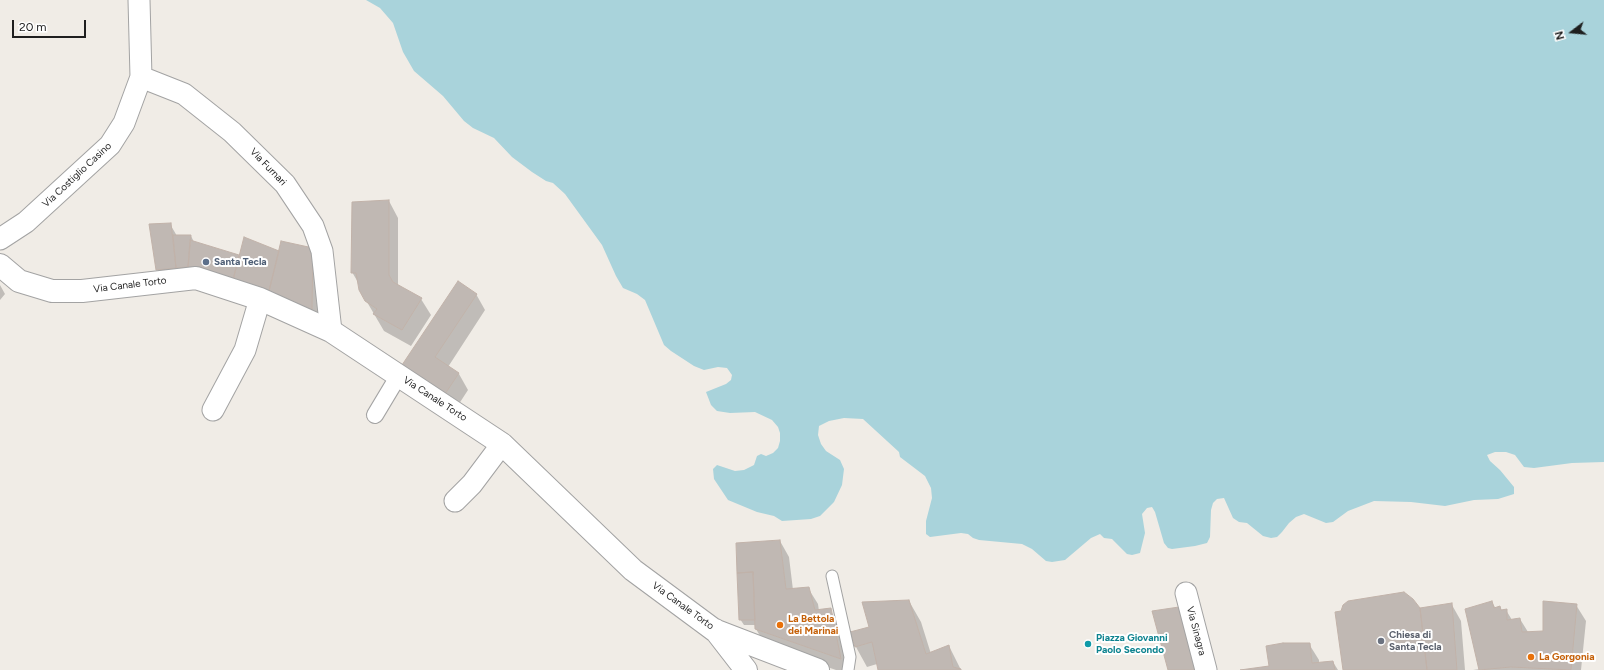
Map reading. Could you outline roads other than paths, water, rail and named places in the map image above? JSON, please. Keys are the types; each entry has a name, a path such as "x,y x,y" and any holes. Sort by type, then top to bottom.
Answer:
{"street":[{"name":"Via Costiglio Casino","path":"0,239 26,222 110,145 124,123 141,77 139,0"},
{"name":"Via Furnari","path":"141,77 184,94 232,132 285,184 313,226 322,250 330,331"},
{"name":"Via Canale Torto","path":"0,265 19,280 52,292 82,291 196,278 260,299 330,331 502,444 633,570 714,630 818,670"},
{"path":"213,410 245,350 260,299"},
{"path":"375,416 399,375"},
{"path":"455,501 472,484 502,444"},
{"name":"Via Sinagra","path":"1186,593 1206,670"},
{"path":"714,630 746,670"}],"lane":[{"path":"832,576 850,657 848,670"}],"water":[{"path":"366,0 1604,0 1604,462 1572,463 1534,468 1524,467 1515,455 1506,452 1495,452 1487,455 1490,461 1500,470 1514,487 1514,494 1498,499 1474,500 1445,506 1411,502 1374,501 1348,511 1333,522 1326,523 1304,514 1296,517 1277,537 1271,538 1263,536 1247,523 1239,522 1233,518 1224,498 1217,499 1213,503 1211,510 1210,537 1207,543 1172,549 1168,548 1164,543 1155,512 1152,507 1147,508 1142,514 1145,533 1140,553 1132,555 1127,554 1112,539 1104,538 1100,534 1091,538 1065,560 1052,562 1046,561 1032,549 1022,544 979,540 968,534 961,533 930,537 926,534 926,521 932,498 931,488 925,476 900,457 899,452 863,419 844,418 829,421 819,426 818,435 821,444 826,451 840,460 844,469 842,485 834,502 820,516 811,519 782,521 774,516 757,512 728,500 714,479 713,469 717,465 735,471 744,470 754,465 757,456 761,454 766,456 773,453 778,448 780,441 778,427 772,420 755,412 730,413 717,411 711,405 706,392 726,384 731,380 732,375 727,368 718,367 704,370 694,366 664,345 645,300 637,294 623,288 602,245 565,194 553,183 546,181 512,157 494,138 473,128 464,121 443,96 414,71 403,52 393,23 380,8"}],"place":[{"name":"Santa Tecla","path":"206,262"},
{"name":"La Bettola dei Marinai","path":"780,625"},
{"name":"Chiesa di Santa Tecla","path":"1381,641"},
{"name":"Piazza Giovanni Paolo Secondo","path":"1088,644"},
{"name":"La Gorgonia","path":"1531,657"}]}
